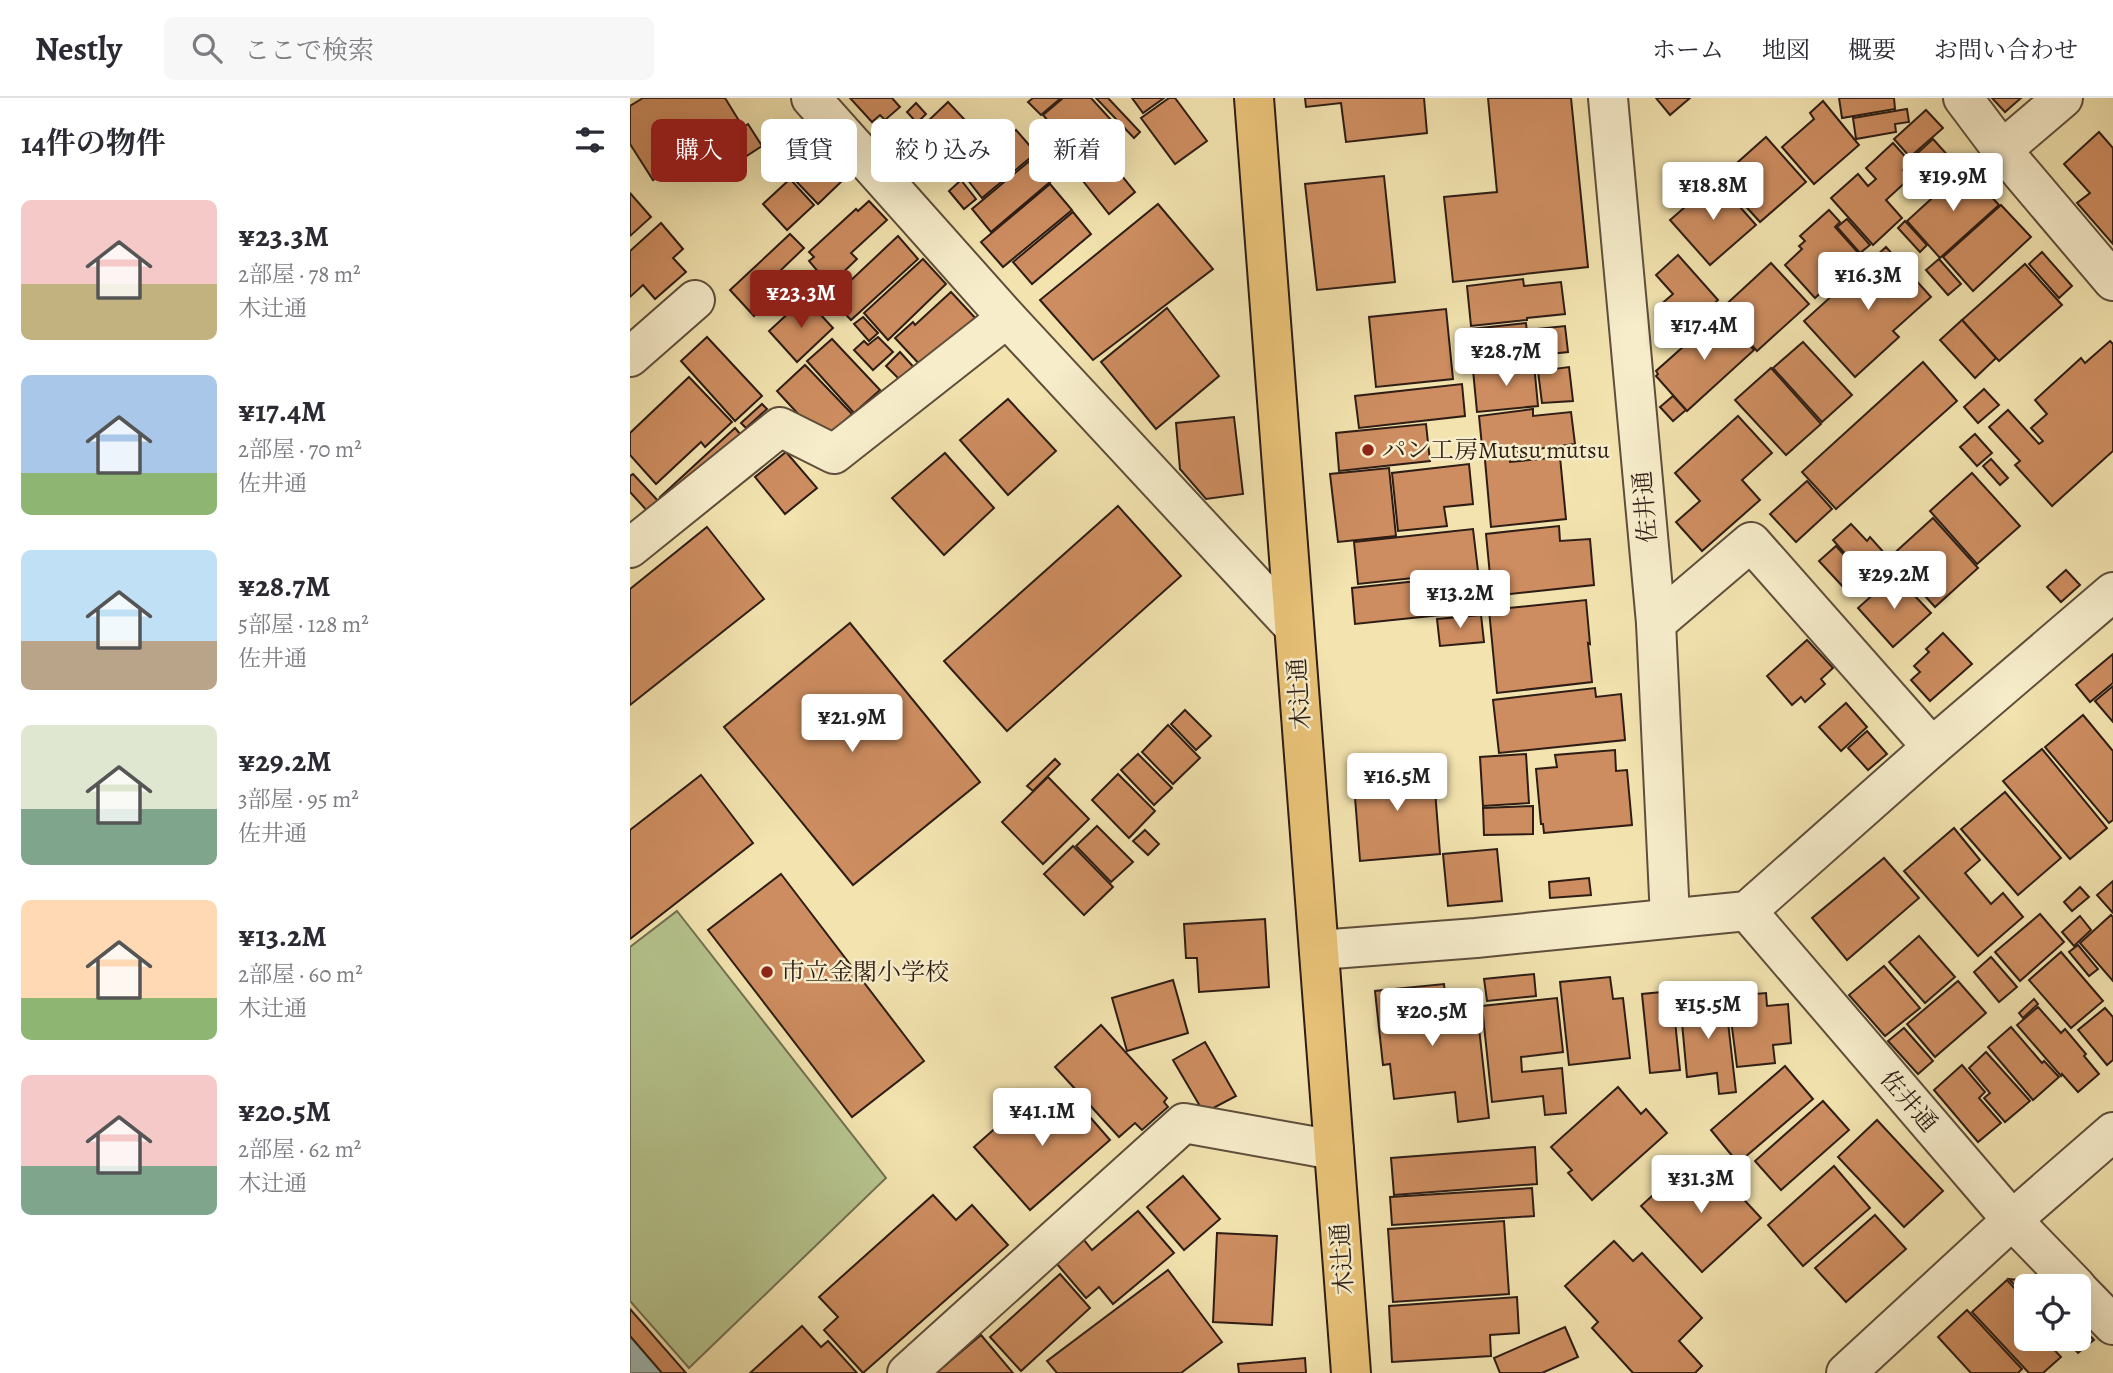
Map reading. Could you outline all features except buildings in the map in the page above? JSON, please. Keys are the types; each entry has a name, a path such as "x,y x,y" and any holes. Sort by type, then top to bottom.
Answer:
{"main road":[{"name":"木辻通","path":"1254,98 1351,1373"}],"street":[{"path":"811,98 1007,318 1294,627"},
{"name":"佐井通","path":"1608,98 1656,623 1670,918"},
{"path":"1964,98 2002,150 2113,281"},
{"path":"2002,150 2063,98"},
{"path":"633,348 695,300"},
{"path":"630,548 780,428 834,454 1007,318"},
{"path":"1656,623 1751,542 1932,747"},
{"path":"1319,950 1476,938 1747,911 2113,592"},
{"name":"佐井通","path":"1747,911 2012,1220 2064,1274"},
{"path":"907,1373 1184,1123 1334,1150"},
{"path":"1846,1373 2012,1220 2113,1132"},
{"name":"佐井通","path":"2091,1302 2113,1325"}],"green space":[{"path":"677,911 886,1178 689,1368 630,1301 630,947"}],"water":[{"path":"630,1336 662,1373 630,1373"}],"place":[{"name":"パン工房Mutsu mutsu","path":"1368,450"},
{"name":"市立金閣小学校","path":"767,972"}]}
